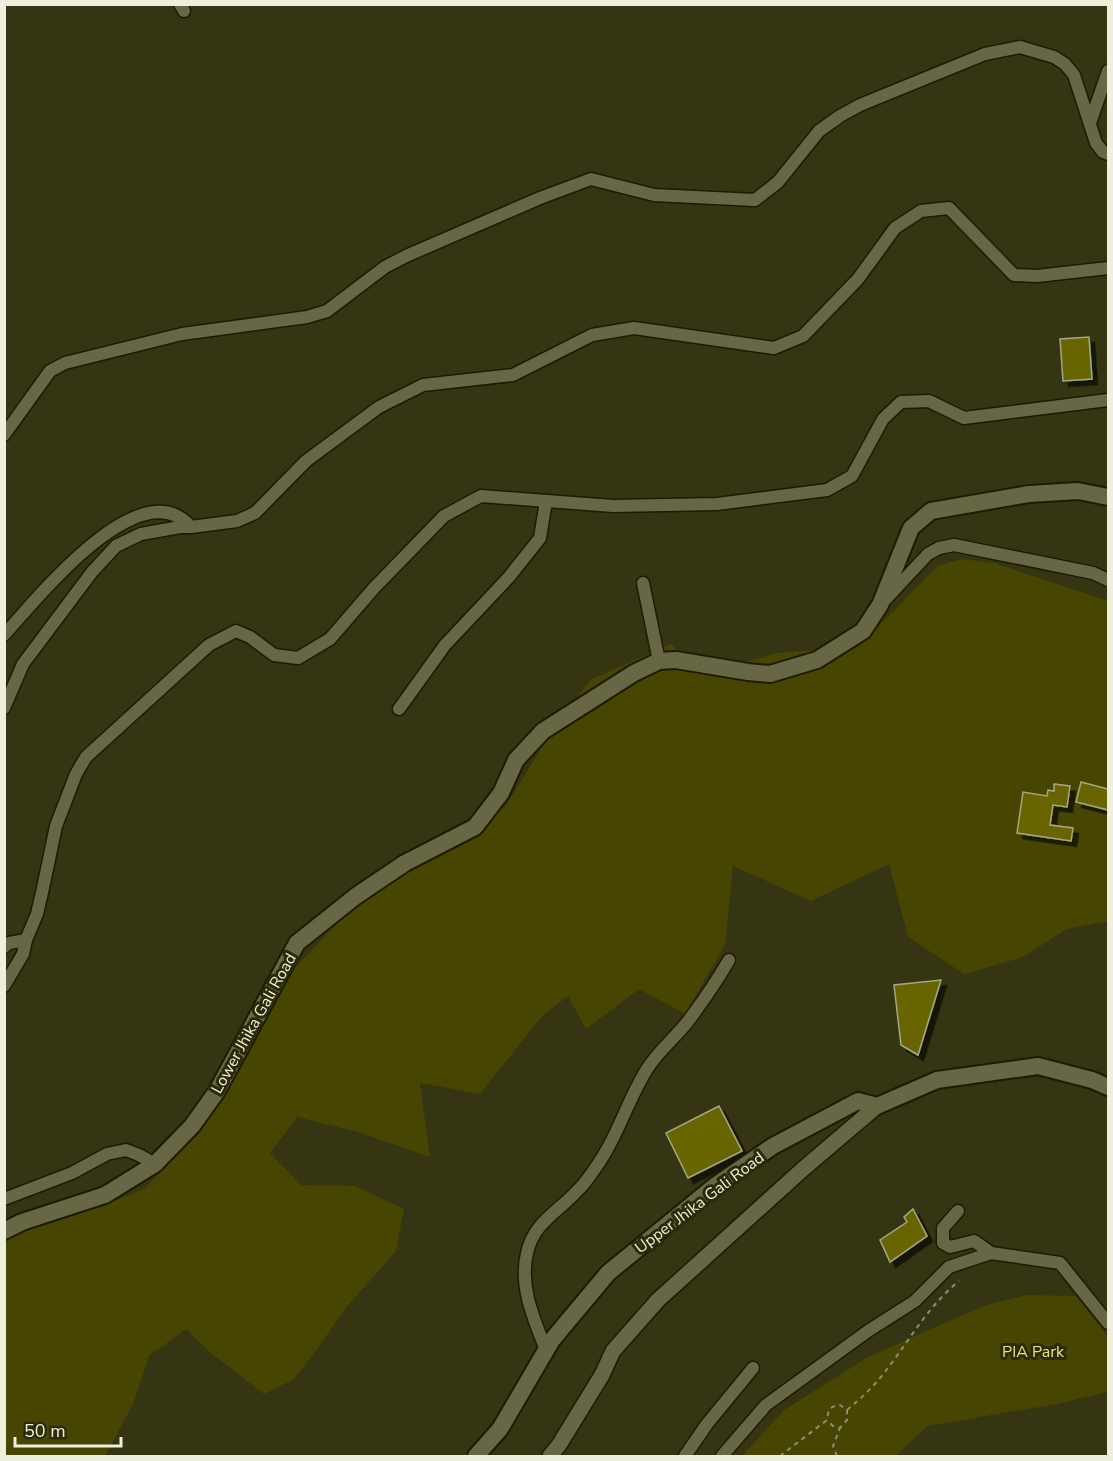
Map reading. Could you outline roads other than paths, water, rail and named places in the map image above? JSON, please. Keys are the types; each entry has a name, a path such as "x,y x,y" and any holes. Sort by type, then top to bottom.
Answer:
{"main road":[{"name":"Lower Jhika Gali Road","path":"4,1231 22,1222 105,1195 155,1164 192,1126 217,1091 297,943 356,896 405,864 475,827 501,793 516,760 543,731 634,673 659,661 676,660 770,674 817,660 863,631 880,605 911,528 931,511 1029,494 1078,491 1108,496"},
{"name":"Upper Jhika Gali Road","path":"476,1456 500,1429 546,1350 608,1272 716,1185 773,1146 822,1118 858,1101 877,1106 937,1080 1038,1066 1092,1080 1108,1087"}],"street":[{"path":"4,435 50,371 66,363 182,334 307,317 327,312 385,267 405,256 540,198 591,179 654,195 755,200 778,182 819,131 840,116 860,105 985,54 1020,46 1054,57 1065,64 1074,75 1096,143 1103,152 1108,154"},
{"path":"1090,123 1108,71"},
{"path":"4,708 23,664 92,572 116,546 141,534 237,521 255,513 306,461 379,406 423,385 513,375 592,335 634,328 774,348 803,336 858,279 895,228 921,211 949,208 1014,275 1037,276 1108,268"},
{"path":"4,986 20,960 43,888 56,826 76,774 86,757 209,645 236,631 250,637 274,655 298,658 330,639 374,588 444,516 481,496 613,506 717,504 827,490 852,476 883,419 901,402 929,401 964,418 1108,400"},
{"path":"399,709 445,645 509,577 540,538 546,501"},
{"path":"4,635 60,573 128,519 145,512 164,512 184,519 191,527"},
{"path":"880,605 928,554 939,548 954,545 1093,573 1108,580"},
{"path":"643,583 659,661"},
{"path":"4,947 9,943 26,940"},
{"path":"546,1350 528,1304 524,1267 527,1250 535,1231 577,1191 596,1168 648,1068 667,1042 687,1022 729,960"},
{"path":"550,1456 602,1375 613,1351 658,1300 803,1169 877,1106"},
{"path":"4,1199 72,1173 107,1154 126,1150 155,1164"},
{"path":"958,1210 943,1228 943,1243 950,1247 974,1241 991,1253"},
{"path":"722,1456 766,1405 868,1331 915,1301 949,1267 991,1253 1060,1263 1108,1323"},
{"path":"685,1456 707,1424 753,1368"}],"park label":[{"name":"PIA Park","path":"1033,1351"}]}
